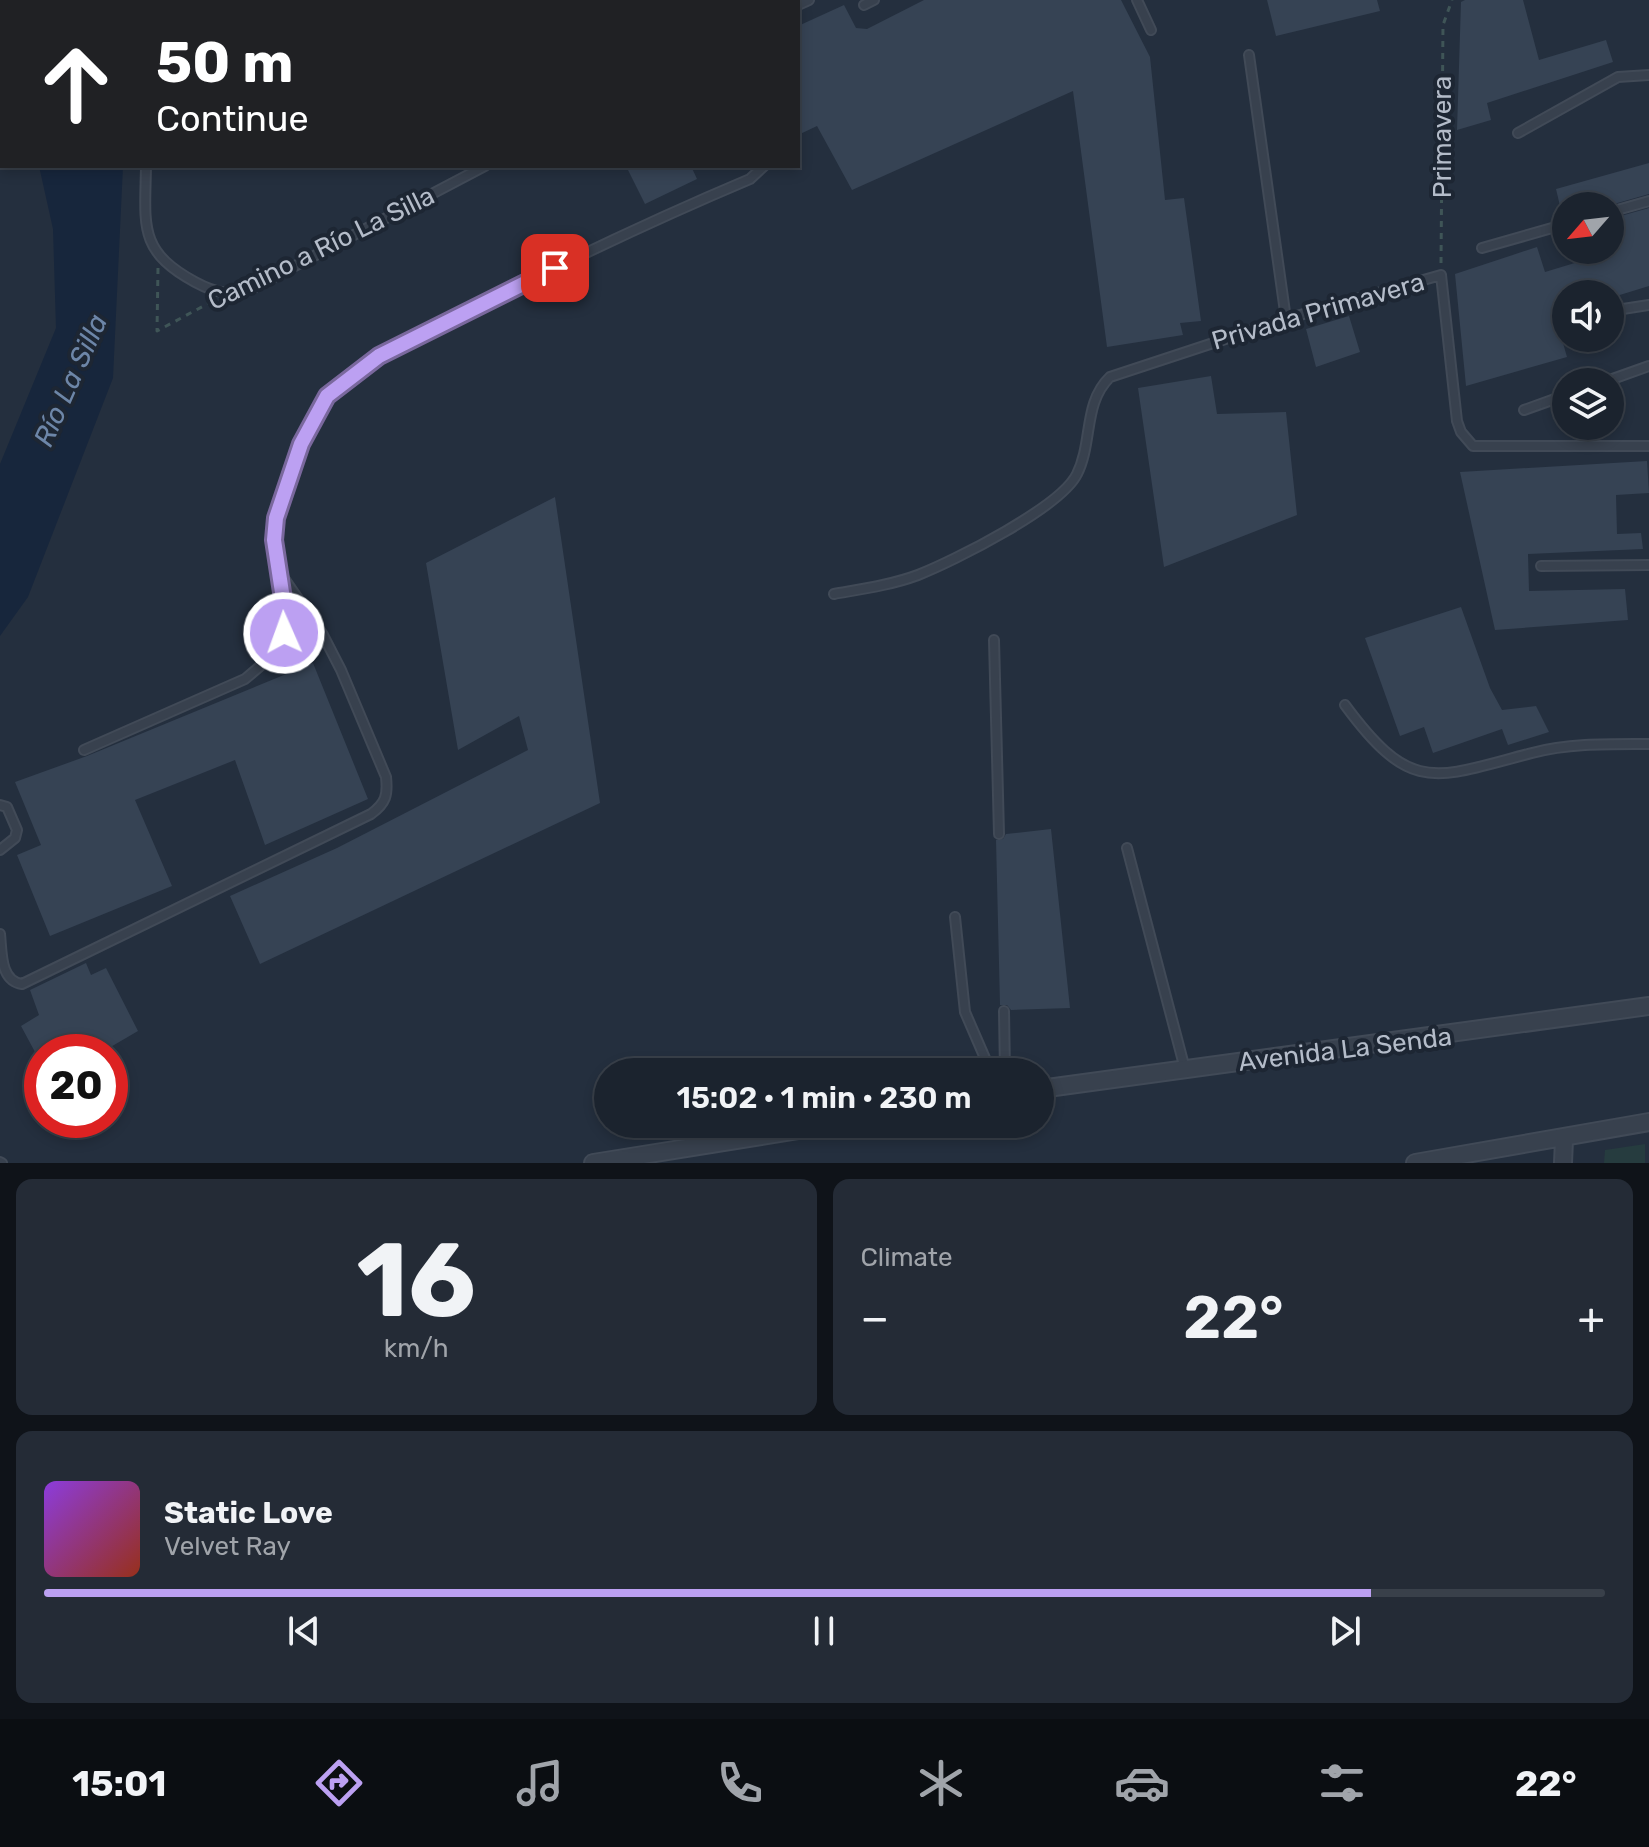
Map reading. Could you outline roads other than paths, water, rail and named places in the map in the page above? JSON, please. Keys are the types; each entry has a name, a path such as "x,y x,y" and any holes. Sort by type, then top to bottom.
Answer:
{"street":[{"name":"Avenida La Senda","path":"1054,1087 1649,1006"},
{"path":"1415,1163 1467,1159 1649,1122"},
{"path":"593,1163 749,1138"},
{"path":"1563,1163 1564,1140"}],"lane":[{"path":"864,5 874,0"},
{"path":"1137,0 1151,30"},
{"path":"1249,55 1286,319"},
{"path":"1518,133 1618,77 1649,75"},
{"name":"Camino a Río La Silla","path":"146,168 146,224 159,257 168,267 212,291 227,294 255,287 481,168"},
{"path":"84,750 245,679 278,651 284,633 280,573 274,540 276,518 314,414 327,396 359,369 542,274 750,179 762,168"},
{"path":"1624,208 1649,201"},
{"path":"1482,248 1552,228"},
{"name":"Privada Primavera","path":"834,594 919,574 991,538 1060,495 1077,474 1096,393 1110,377 1128,368 1286,319 1441,275 1457,421 1465,439 1483,449 1649,446"},
{"path":"1624,309 1649,305"},
{"path":"1624,375 1649,366"},
{"path":"1524,410 1552,400"},
{"path":"1541,566 1649,565"},
{"path":"0,934 7,976 13,983 22,984 299,846 371,814 383,805 388,792 386,777 341,670 323,635 280,573"},
{"path":"994,640 999,834"},
{"path":"1345,705 1383,750 1404,765 1429,773 1468,772 1549,750 1649,744"},
{"path":"0,850 15,838 17,830 3,806"},
{"path":"1127,848 1185,1070"},
{"path":"955,917 965,1012 985,1058"},
{"path":"1004,1011 1005,1058"}],"water":[{"name":"Río La Silla","path":"39,168 123,168 113,378 28,597 0,636 0,464 56,328 53,229"}]}
